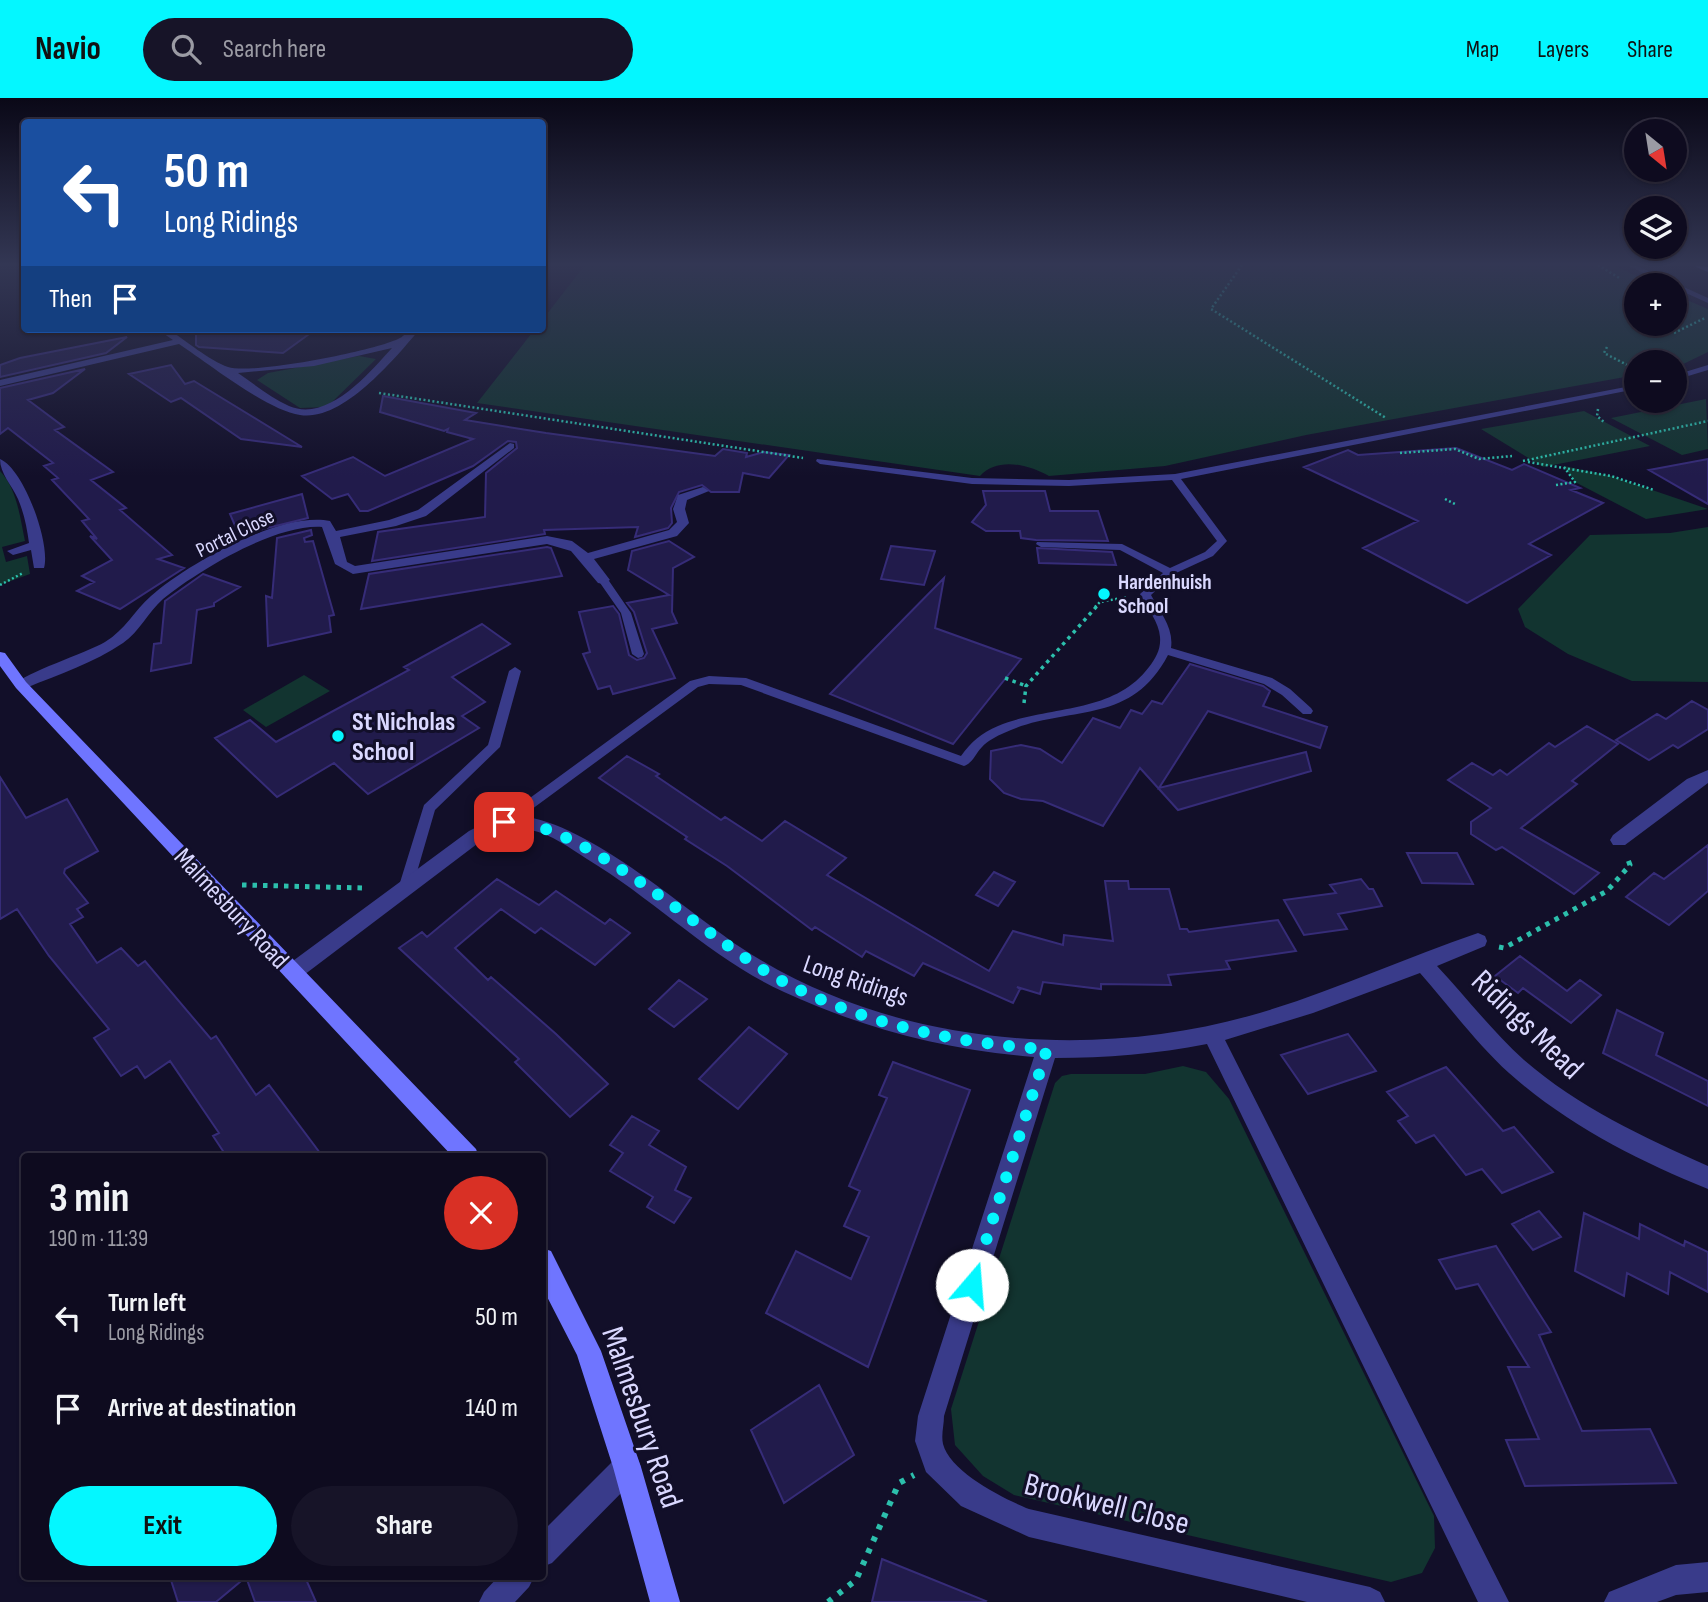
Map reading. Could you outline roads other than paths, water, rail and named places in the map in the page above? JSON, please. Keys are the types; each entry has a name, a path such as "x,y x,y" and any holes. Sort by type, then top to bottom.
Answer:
{"main road":[{"name":"Malmesbury Road","path":"0,656 21,685 464,1153"},
{"name":"Malmesbury Road","path":"546,1268 587,1351 627,1467 665,1602"}],"street":[{"path":"171,335 290,411 315,413 337,406 409,335"},
{"path":"223,369 247,371 285,366 378,349 405,339"},
{"path":"0,383 121,357 180,341"},
{"path":"510,446 422,513 392,523 333,535 341,564 350,570 542,540 567,541 587,557 603,580"},
{"path":"0,462 13,477 28,506 39,565"},
{"path":"587,557 675,531 683,523 679,509 682,498 703,491"},
{"name":"Portal Close","path":"21,685 119,640 141,620 158,597 243,545 308,522 326,524 333,535"},
{"path":"13,551 36,545"},
{"path":"1619,841 1693,783 1708,776"},
{"path":"293,972 475,836 504,822"},
{"name":"Long Ridings","path":"504,822 524,822 554,831 621,869 746,960 809,994 935,1034 1047,1049 1134,1046 1212,1034 1269,1019 1478,941"},
{"name":"Ridings Mead","path":"1423,963 1536,1083 1570,1108 1624,1141 1708,1178"},
{"path":"1212,1034 1494,1602"},
{"name":"Brookwell Close","path":"1047,1049 931,1416 929,1441 936,1462 971,1496 1029,1523 1370,1602"},
{"path":"546,1549 627,1467"},
{"path":"1619,1602 1676,1580 1708,1577"},
{"path":"494,1602 516,1580"}],"lane":[{"path":"1687,373 1708,367"},
{"path":"820,461 972,481 1069,483 1175,477 1404,430 1624,389"},
{"path":"504,822 697,683 742,681 964,762 980,741 1012,727 1107,703 1136,690 1152,675 1165,649 1167,636 1145,594 1170,572 1209,554 1222,541 1175,477"},
{"path":"1041,544 1122,547 1170,572"},
{"path":"603,580 626,613 638,654"},
{"path":"1165,649 1268,681 1307,711"},
{"path":"405,889 429,808 494,747 515,671"}],"place":[{"name":"Hardenhuish School","path":"1104,594"},
{"name":"St Nicholas School","path":"338,736"}]}
